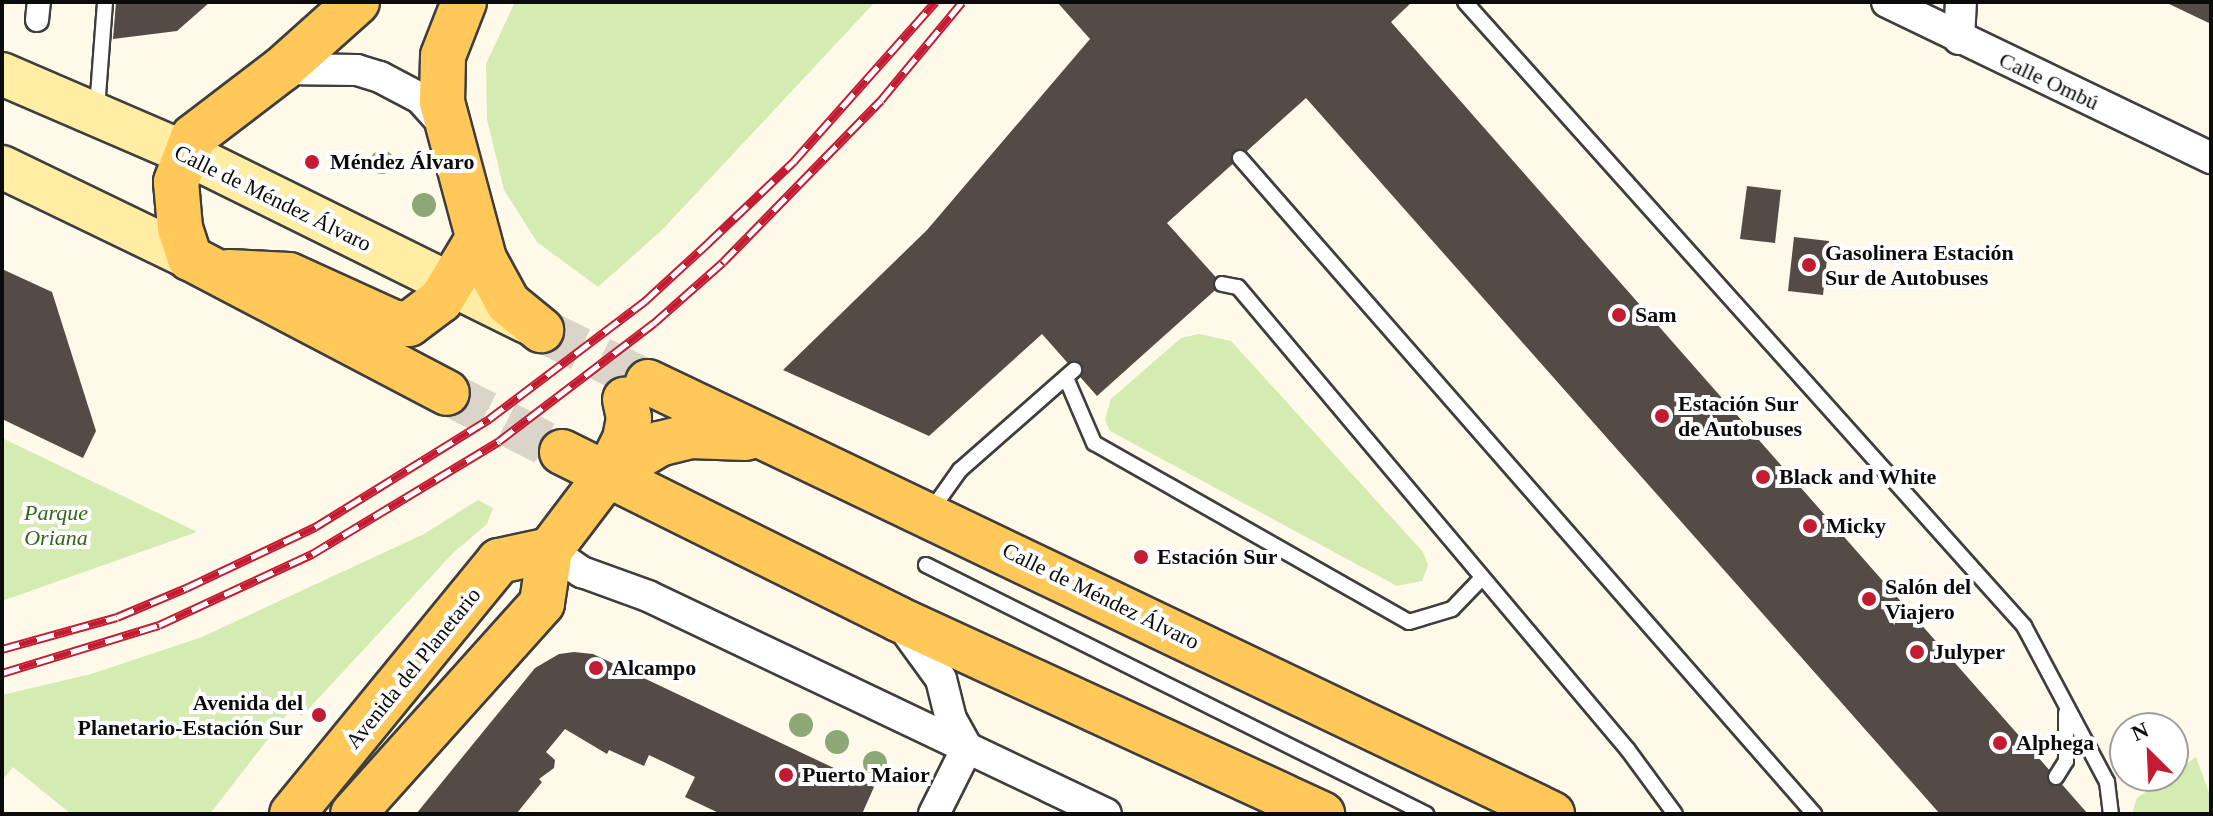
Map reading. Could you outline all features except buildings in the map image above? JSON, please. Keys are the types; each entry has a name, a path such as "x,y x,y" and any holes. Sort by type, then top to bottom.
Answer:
{"main road":[{"path":"204,265 180,228 176,182 183,152 204,124 282,69 357,2"},
{"path":"464,2 441,74 449,130 477,240 495,284 534,326"},
{"name":"Calle de Méndez Álvaro","path":"2,74 96,118 183,152 534,326"},
{"path":"2,167 204,265 447,393"},
{"path":"204,265 289,275 395,323 422,318 451,286 477,240"},
{"name":"Calle de Méndez Álvaro","path":"607,475 627,432 637,391 760,437 929,514 1552,814"},
{"path":"356,812 542,603 550,550 607,475 659,444 690,436 760,437"},
{"path":"562,452 898,619 1322,814"},
{"name":"Avenida del Planetario","path":"292,814 499,561 550,550"}],"street":[{"name":"Calle Ombú","path":"1887,2 2211,158"},
{"path":"1959,39 1961,2"},
{"path":"282,69 357,70 380,77 420,98 449,130"},
{"path":"550,550 582,572 648,596 1106,814"},
{"path":"898,619 941,679 951,719 967,748"},
{"path":"934,814 967,748"}],"lane":[{"path":"96,118 105,2"},
{"path":"1465,2 2024,626 2107,782 2111,814"},
{"path":"1240,158 1814,814"},
{"path":"1222,284 1238,287 1480,580 1628,750 1675,814"},
{"path":"929,514 960,470 1070,374 1094,443 1409,622 1452,609 1480,580"},
{"path":"926,565 1426,814"},
{"path":"2056,777 2066,761 2069,734 2064,697"}],"green space":[{"path":"515,2 875,2 662,230 598,287 537,242 504,190 487,119 486,64"},
{"path":"1199,334 1231,341 1423,552 1428,565 1422,581 1397,586 1110,431 1105,420 1111,399 1181,338"},
{"name":"Parque Oriana","path":"2,438 100,485 197,532 2,601"},
{"path":"478,500 493,508 487,524 453,553 302,716 291,709 210,814 71,814 13,767 2,780 2,695 91,674 202,637 424,534"},
{"path":"2196,757 2211,798 2211,814 2132,814 2137,798 2146,792 2189,792 2189,762"}],"tunnel":[{"path":"541,330 648,382"},
{"path":"447,393 562,452"}],"railway":[{"path":"2,649 117,617 186,588 315,527 489,419 645,301 708,243 794,161 935,2"},
{"path":"2,673 159,625 312,554 499,441 654,323 723,262 881,100 962,2"}],"place":[{"name":"Méndez Álvaro","path":"312,162"},
{"name":"Gasolinera Estación Sur de Autobuses","path":"1809,265"},
{"name":"Sam","path":"1619,315"},
{"name":"Estación Sur de Autobuses","path":"1662,416"},
{"name":"Black and White","path":"1763,477"},
{"name":"Micky","path":"1810,526"},
{"name":"Estación Sur","path":"1141,557"},
{"name":"Salón del Viajero","path":"1869,599"},
{"name":"Julyper","path":"1917,652"},
{"name":"Alcampo","path":"596,668"},
{"name":"Avenida del Planetario-Estación Sur","path":"319,715"},
{"name":"Alphega","path":"2000,743"},
{"name":"Puerto Maior","path":"786,775"}]}
